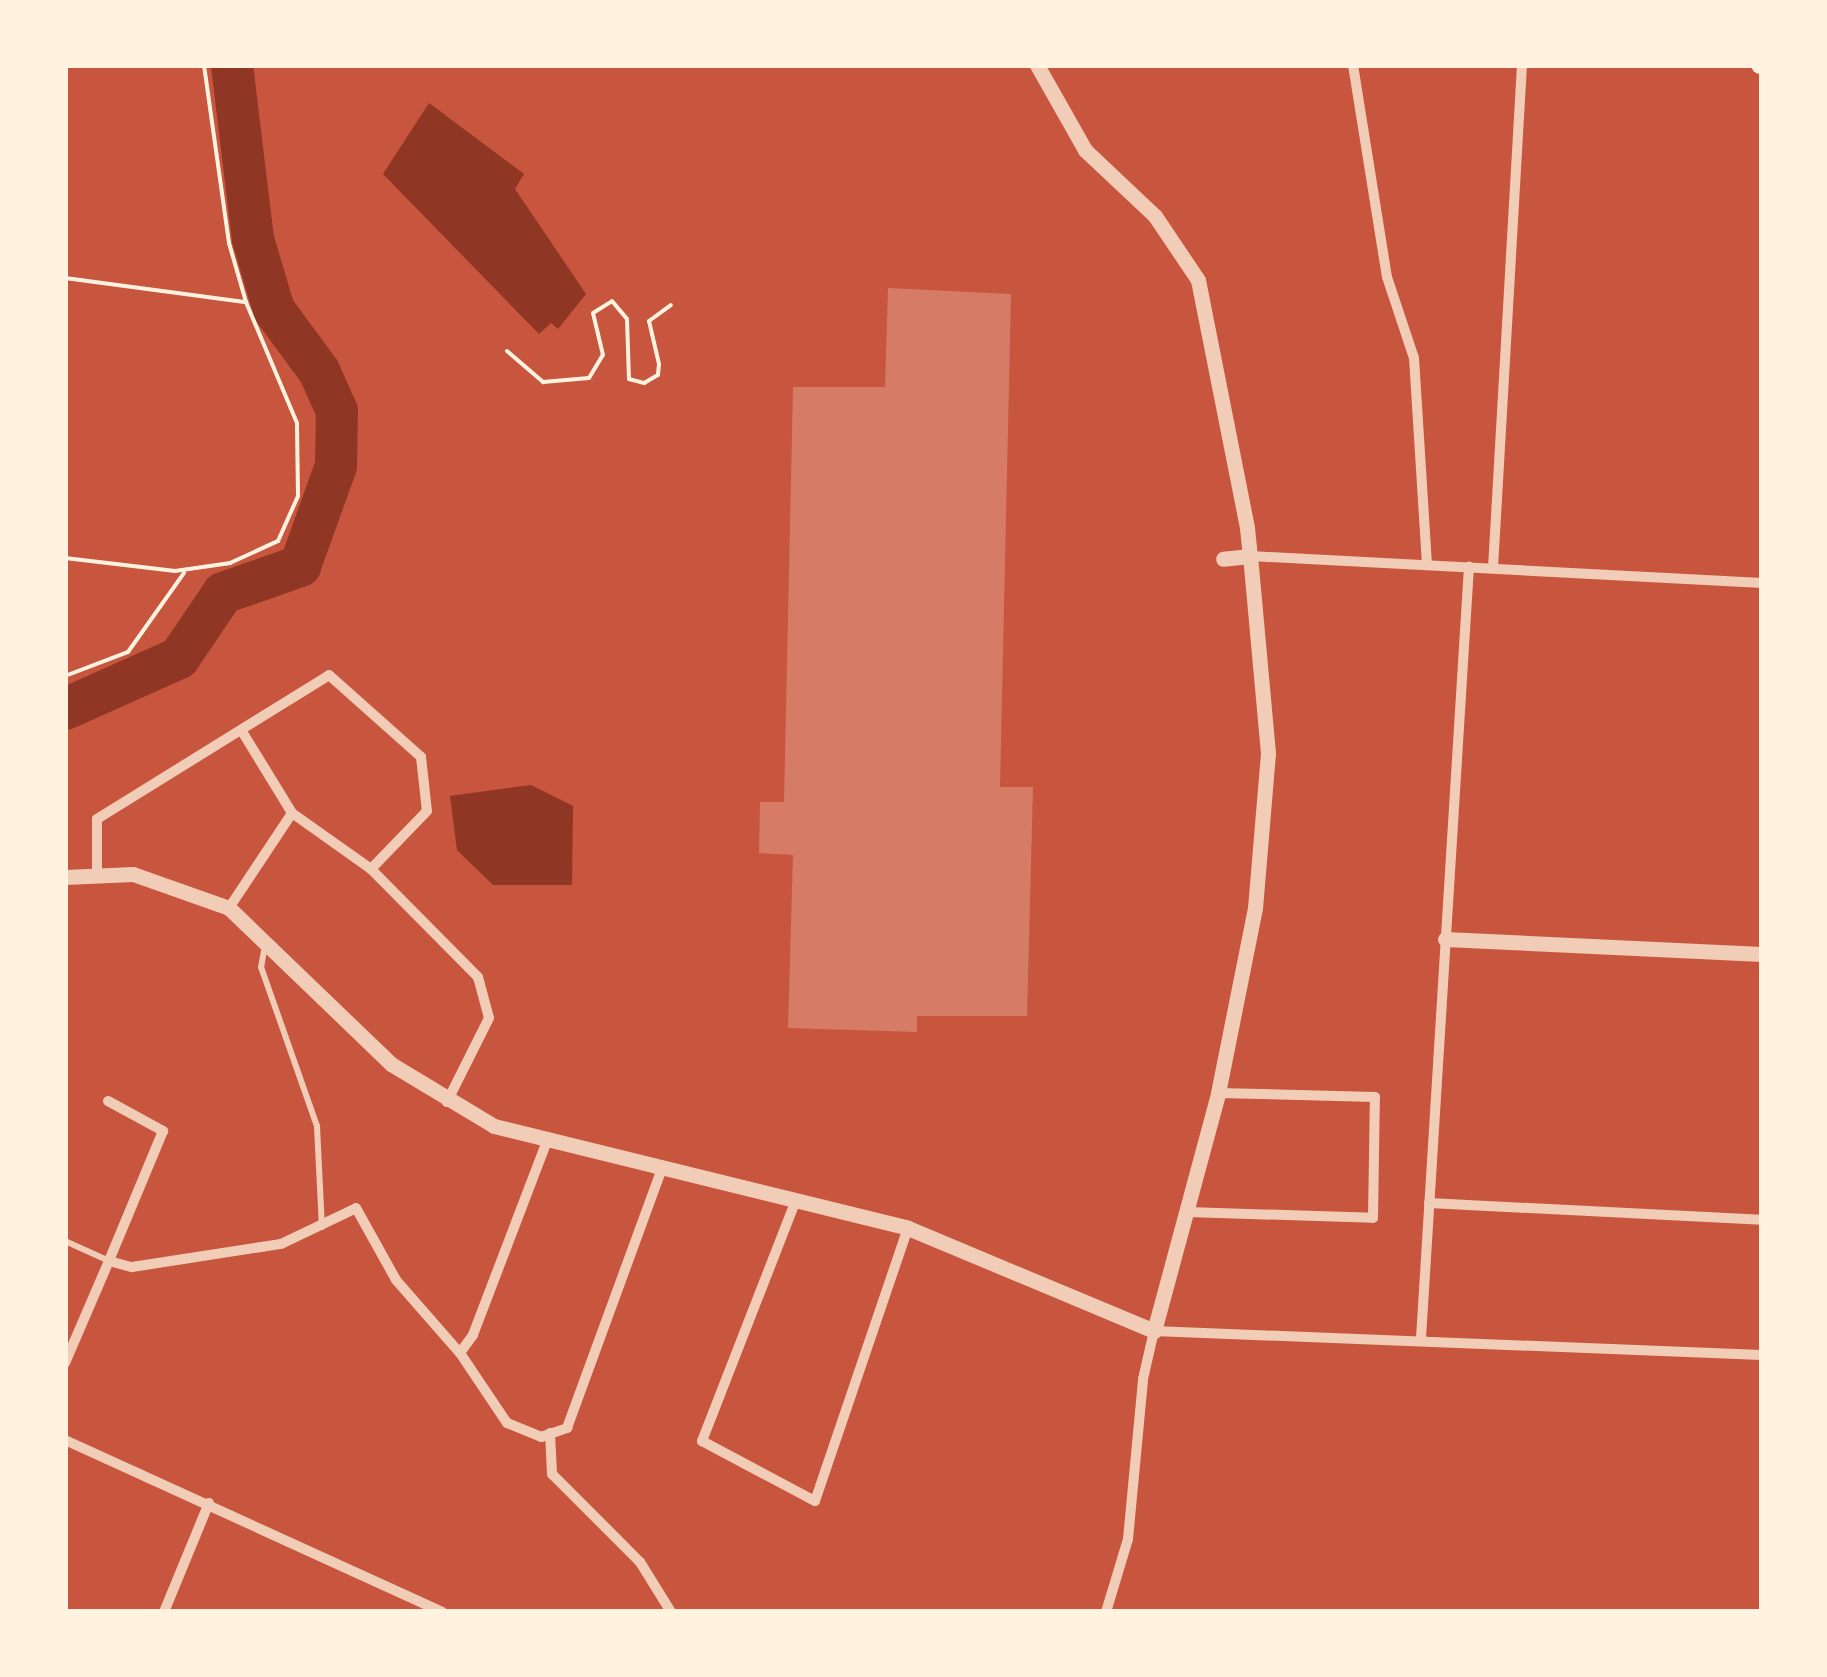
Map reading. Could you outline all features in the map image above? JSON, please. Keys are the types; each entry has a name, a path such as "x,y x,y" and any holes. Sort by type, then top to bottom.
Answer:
{"street":[{"path":"1037,65 1085,150 1155,216 1198,280 1250,556 1268,804 1240,999 1142,1379 1128,1539 1106,1612"},
{"path":"1353,65 1387,277 1414,358 1427,564"},
{"path":"1493,568 1522,65"},
{"path":"1224,559 1250,556 1762,583"},
{"path":"1421,1338 1469,566"},
{"path":"97,872 98,819 243,733 329,675 422,757 428,811 371,869"},
{"path":"243,733 292,813 371,869 478,977 489,1018 447,1102"},
{"path":"229,908 292,813"},
{"path":"65,877 97,872 162,881 229,908 268,938 372,1047 447,1102 494,1126 908,1228 1154,1331 1260,1340 1421,1338 1762,1355"},
{"path":"1446,939 1762,954"},
{"path":"1186,1212 1372,1218 1375,1098 1218,1093"},
{"path":"65,1362 164,1131 108,1101"},
{"path":"460,1353 474,1335 547,1141"},
{"path":"109,1261 132,1267 251,1249 322,1228 356,1208 396,1280 460,1353 507,1423 541,1436 566,1428 662,1168"},
{"path":"796,1200 702,1442 815,1501 908,1228"},
{"path":"1429,1203 1762,1220"},
{"path":"550,1434 552,1474 640,1562 671,1612"},
{"path":"65,1440 444,1612"},
{"path":"164,1612 209,1503"}],"lane":[{"path":"268,938 261,967 317,1126 322,1228"},
{"path":"65,1241 109,1261"}],"path":[{"path":"65,558 185,571 256,555 278,541 298,496 297,423 246,302 223,216 204,65"},
{"path":"65,278 246,302"},
{"path":"507,350 543,382 589,378 603,355 593,313 612,301 626,319 629,379 644,383 658,374 659,364 648,321 671,305"},
{"path":"65,676 128,652 185,571"}],"shaded area":[{"path":"429,103 524,174 515,189 586,294 558,329 551,323 539,334 383,174"},
{"path":"531,785 573,806 572,885 493,885 457,850 450,796"}],"building":[{"path":"888,288 1011,294 1000,787 1033,787 1027,1016 917,1016 917,1032 788,1028 793,855 759,853 760,802 784,802 793,387 885,387"}],"waterway":[{"path":"65,709 179,658 223,593 300,566 336,466 337,411 319,371 274,310 253,239 232,65"}]}
